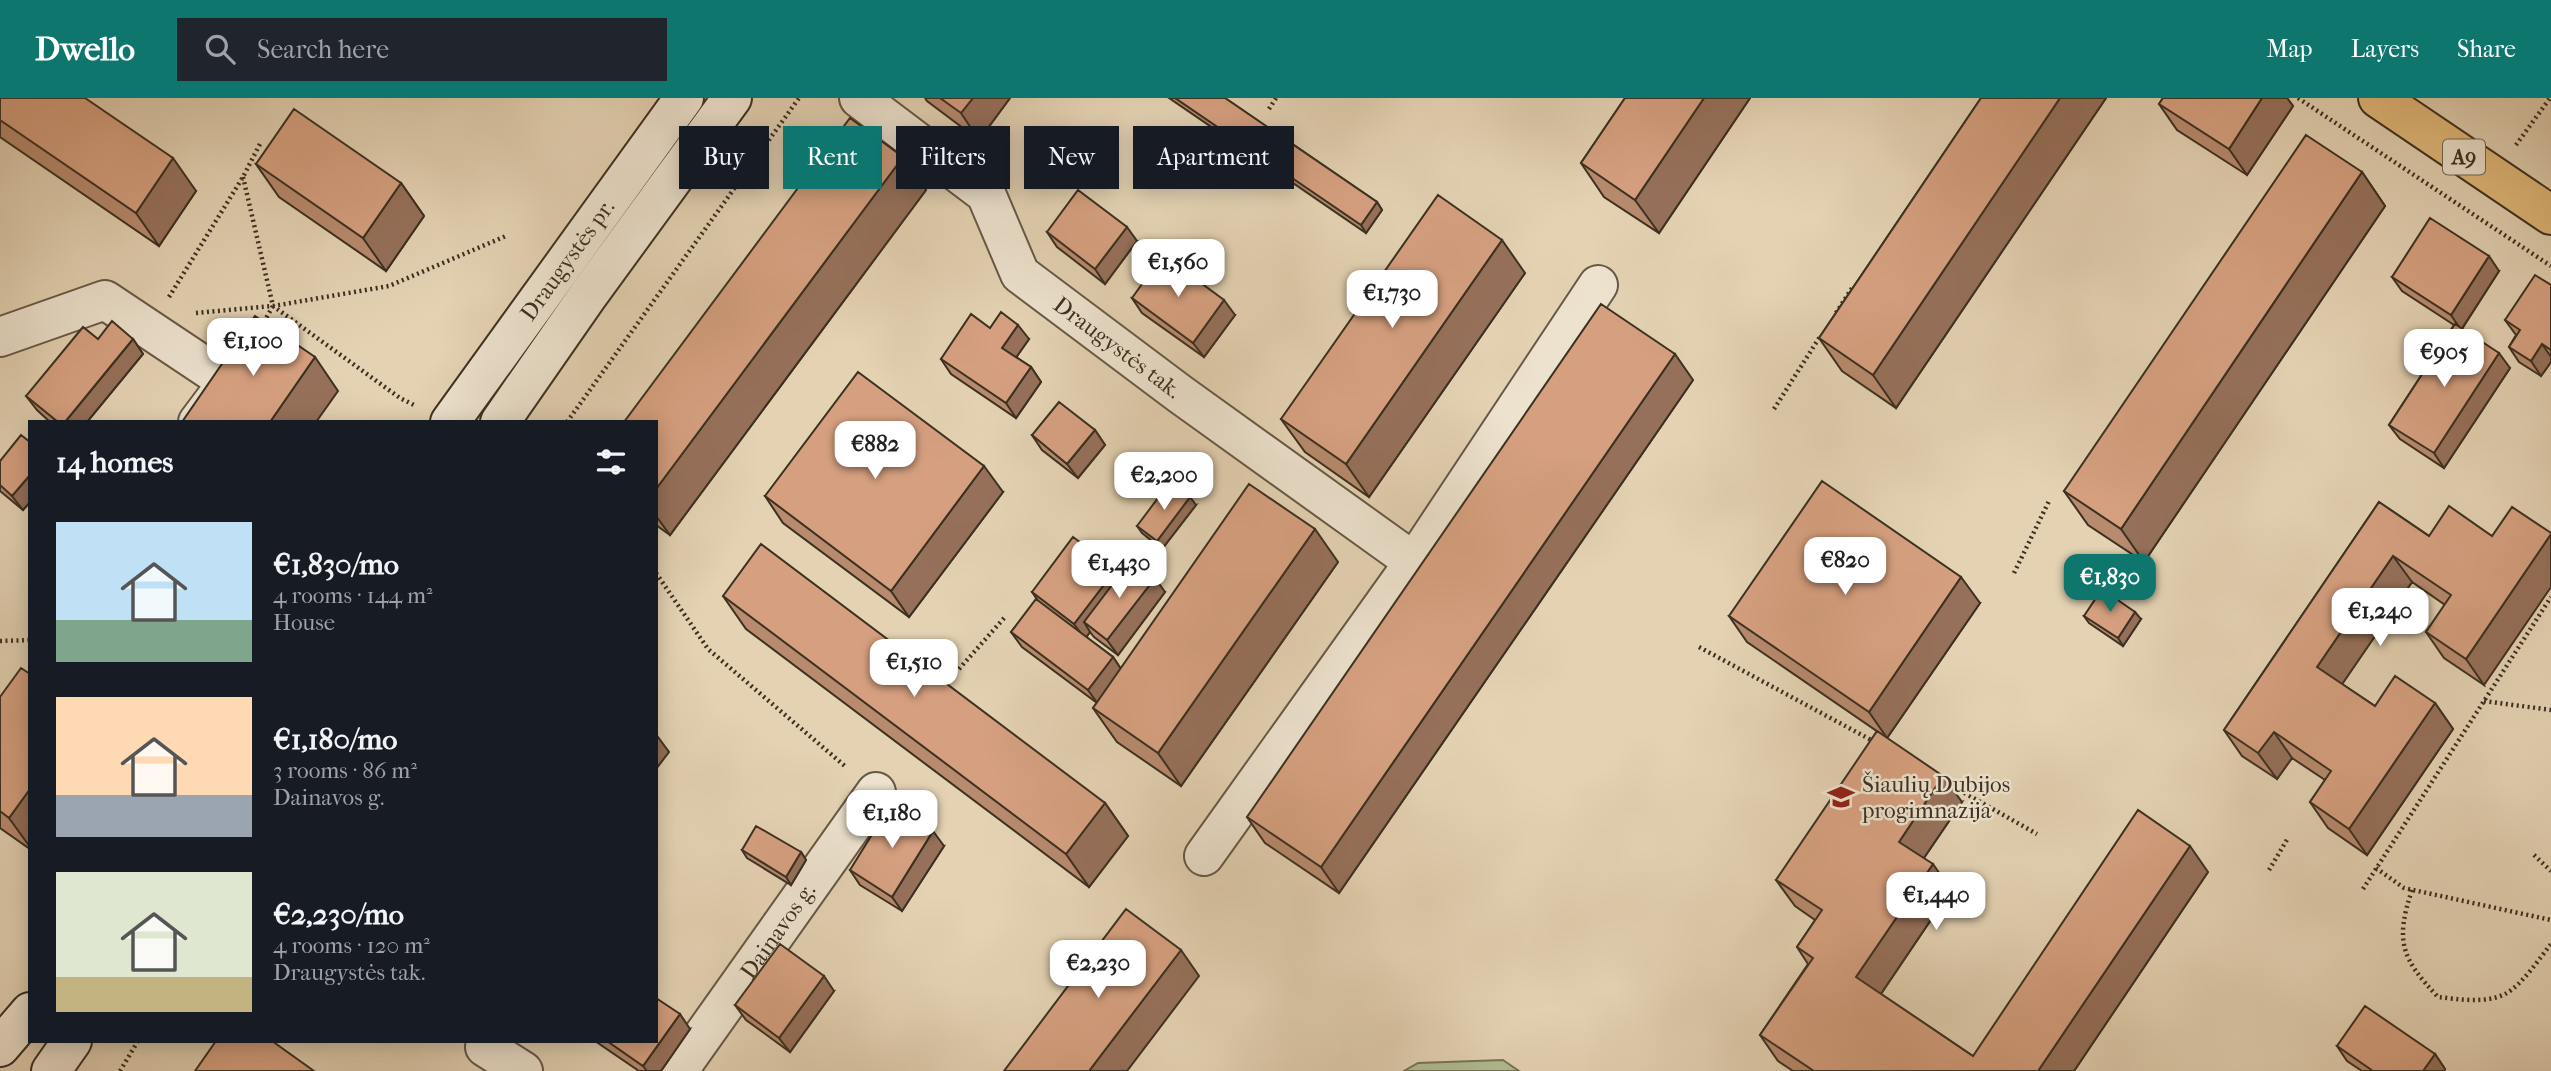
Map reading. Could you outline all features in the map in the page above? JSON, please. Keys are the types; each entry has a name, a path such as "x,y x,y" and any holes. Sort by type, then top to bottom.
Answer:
{"highway":[{"name":"A9","path":"2378,98 2551,215"}],"street":[{"name":"Draugystės pr.","path":"451,420 684,98"},
{"name":"Draugystės pr.","path":"501,420 732,98"},
{"name":"Draugystės tak.","path":"859,98 986,194 1020,274 1180,394 1414,562"},
{"path":"1204,856 1414,562 1598,285"},
{"path":"0,337 105,300 153,322 228,382 200,420"},
{"name":"Dainavos g.","path":"678,1071 876,792"},
{"path":"0,1047 28,1014"},
{"path":"51,1071 71,1043"},
{"path":"485,1047 523,1071"}],"path":[{"path":"568,420 799,98"},
{"path":"1269,110 1276,98"},
{"path":"2298,98 2551,267"},
{"path":"2493,176 2550,98"},
{"path":"153,322 243,177 260,144"},
{"path":"243,177 273,306 400,398"},
{"path":"153,322 273,306 389,286 506,236"},
{"path":"1831,321 1852,288"},
{"path":"260,328 273,306"},
{"path":"1774,409 1824,332"},
{"path":"2014,573 2050,499"},
{"path":"658,576 708,649 876,792"},
{"path":"2363,889 2551,597"},
{"path":"959,669 1005,617"},
{"path":"0,641 28,640"},
{"path":"1699,647 1878,744"},
{"path":"2484,701 2551,710"},
{"path":"1935,776 2037,834"},
{"path":"2269,870 2288,838"},
{"path":"2534,855 2551,870"},
{"path":"2376,869 2404,888 2551,920"},
{"path":"2412,890 2403,918 2404,952 2418,977 2438,997 2476,1000 2505,994 2531,970 2551,944"},
{"path":"120,1071 137,1043"}],"green space":[{"path":"1503,1060 1519,1071 1404,1071 1418,1063"}],"building":[{"path":"0,98 85,98 173,158 136,213 0,120"},
{"path":"940,98 973,98 961,113"},
{"path":"1175,98 1225,98 1266,126 1216,126"},
{"path":"1625,98 1704,98 1635,200 1581,163"},
{"path":"1981,98 2060,98 1873,375 1819,338"},
{"path":"2163,98 2262,98 2229,149 2159,104"},
{"path":"294,109 401,183 363,238 256,164"},
{"path":"850,118 861,126 844,126"},
{"path":"2306,135 2362,172 2121,529 2064,491"},
{"path":"882,142 896,152 896,166 882,185"},
{"path":"1294,145 1377,202 1361,225 1294,179"},
{"path":"797,189 879,189 658,486 658,420 625,420"},
{"path":"1078,190 1127,227 1095,269 1047,232"},
{"path":"1438,195 1502,240 1346,464 1281,419"},
{"path":"2430,218 2489,256 2451,315 2392,277"},
{"path":"1163,255 1224,300 1193,343 1132,298"},
{"path":"2535,275 2551,285 2551,350 2542,344 2531,361 2509,347 2520,330 2505,320"},
{"path":"1601,304 1675,354 1321,867 1247,817"},
{"path":"1001,312 1018,325 1002,348 1031,367 1006,403 941,359 971,314 990,328"},
{"path":"255,316 315,357 271,420 183,420"},
{"path":"112,321 133,339 67,420 56,420 26,396 83,327 98,339"},
{"path":"2455,324 2499,353 2434,453 2389,425"},
{"path":"858,372 984,466 891,591 765,496"},
{"path":"1059,402 1095,430 1067,464 1032,435"},
{"path":"21,435 28,440 28,477 12,496 0,485 0,461"},
{"path":"1822,481 1961,577 1869,712 1729,616"},
{"path":"1170,482 1190,497 1157,541 1137,526"},
{"path":"1249,484 1315,529 1158,753 1093,708"},
{"path":"2379,502 2429,536 2449,506 2492,536 2512,507 2551,534 2466,659 2426,632 2451,595 2393,556 2317,667 2375,706 2395,676 2435,703 2349,829 2310,802 2331,771 2274,732 2258,753 2224,730"},
{"path":"1073,537 1116,569 1074,624 1032,592"},
{"path":"761,544 1105,803 1066,854 723,596"},
{"path":"1131,560 1155,578 1107,640 1084,622"},
{"path":"2102,589 2135,612 2118,638 2084,616"},
{"path":"1036,599 1113,657 1088,690 1011,632"},
{"path":"21,668 28,673 28,792 9,818 0,811 0,697"},
{"path":"1877,731 1943,776 1899,842 1933,864 1856,977 1973,1056 2138,810 2190,846 2038,1071 1814,1071 1760,1035 1813,958 1797,947 1822,910 1776,880"},
{"path":"891,804 933,831 892,897 850,870"},
{"path":"756,826 801,852 786,877 742,850"},
{"path":"1126,909 1181,950 1089,1071 1004,1071"},
{"path":"780,944 824,976 779,1038 735,1005"},
{"path":"658,999 680,1014 643,1066 610,1043 658,1043"},
{"path":"2365,1006 2435,1054 2423,1071 2373,1071 2337,1046"},
{"path":"215,1043 275,1043 314,1071 195,1071"}],"place":[{"name":"Šiaulių Dubijos progimnazija","path":"1841,797"}]}
